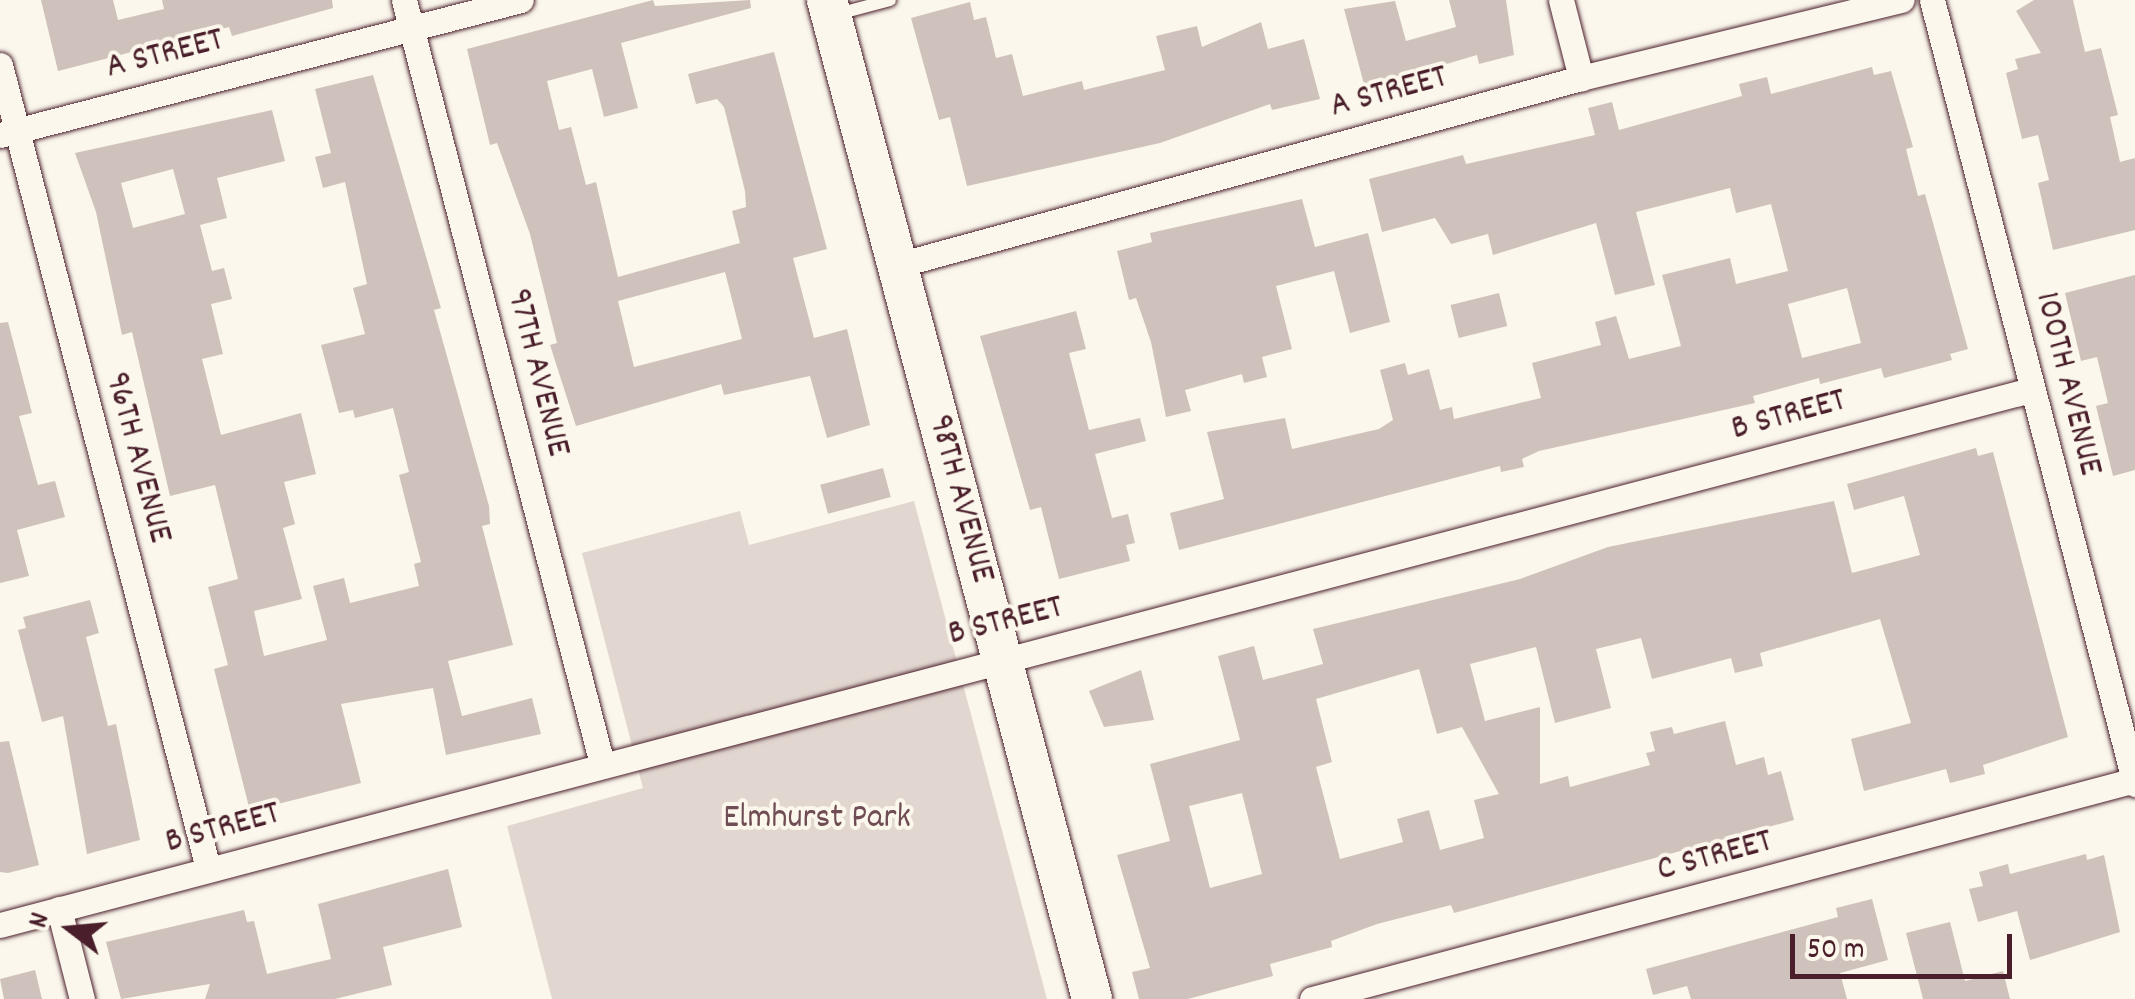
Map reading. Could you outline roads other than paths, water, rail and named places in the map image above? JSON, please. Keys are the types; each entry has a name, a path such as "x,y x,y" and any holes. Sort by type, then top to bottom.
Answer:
{"main road":[{"name":"98TH AVENUE","path":"829,8 1092,999"}],"street":[{"name":"97TH AVENUE","path":"404,0 602,764"},
{"name":"A STREET","path":"8,132 521,0"},
{"path":"1561,0 1581,78"},
{"name":"A STREET","path":"898,264 1581,78 1902,0"},
{"name":"100TH AVENUE","path":"1932,0 2135,781"},
{"name":"96TH AVENUE","path":"0,64 8,132 208,868"},
{"name":"B STREET","path":"0,924 2031,390"},
{"name":"C STREET","path":"1312,999 2135,781"},
{"path":"59,909 82,999"}],"lane":[{"path":"829,8 890,0"}],"park label":[{"name":"Elmhurst Park","path":"817,819"}]}
